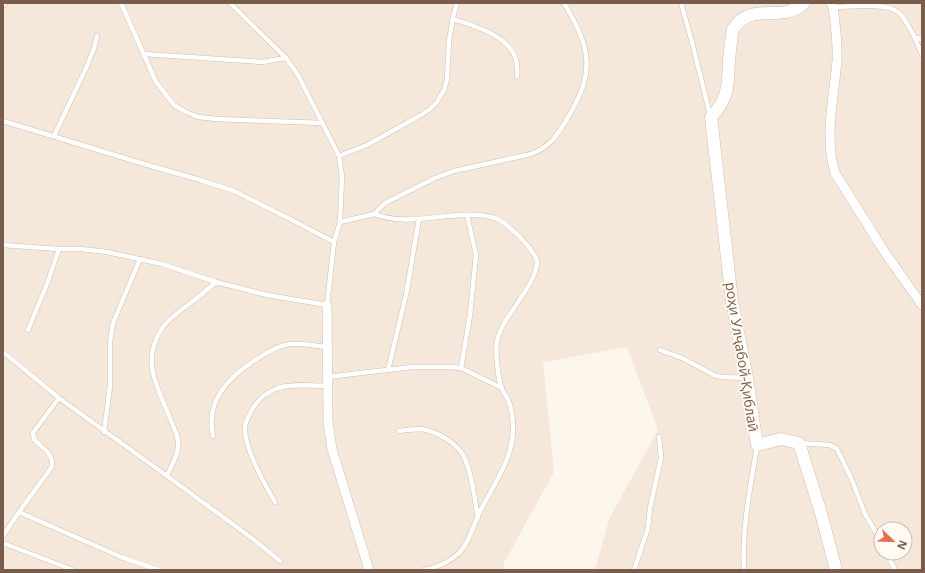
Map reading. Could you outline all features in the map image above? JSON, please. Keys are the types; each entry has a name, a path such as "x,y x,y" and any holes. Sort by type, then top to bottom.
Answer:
{"street":[{"path":"710,117 718,110 723,102 727,89 733,29 737,21 752,12 768,10 789,11 798,9 804,3"},
{"path":"832,5 837,58 830,142 831,160 835,174 879,244 922,305"},
{"name":"роҳи Улҷабой-Қиблаӣ","path":"710,117 732,301 747,378 757,445 782,439 800,443"},
{"path":"327,305 328,421 332,449 369,570"},
{"path":"800,443 836,570"}],"lane":[{"path":"121,3 156,82 174,105 198,117 217,119 323,122"},
{"path":"3,244 107,252 162,264 216,282 267,295 327,305 334,242 340,222 342,176 339,156 298,75 286,58 230,3"},
{"path":"339,156 367,145 421,115 437,102 444,90 447,79 449,41 457,3"},
{"path":"374,214 385,203 435,178 454,172 531,154 548,146 565,123 576,104 582,91 587,71 585,45 577,26 564,3"},
{"path":"681,3 710,117"},
{"path":"832,5 890,8 902,15 916,38 922,55"},
{"path":"453,19 493,34 509,48 517,61 517,76"},
{"path":"54,136 87,66 97,36"},
{"path":"916,38 922,39"},
{"path":"144,54 262,62 286,58"},
{"path":"3,121 234,191 334,242"},
{"path":"340,222 374,214 392,219 419,219 467,215 495,218 503,222 527,245 537,261 533,276 506,320 500,331 497,342 496,350 502,388 511,410 513,430 506,462 460,552 448,560 430,569 424,570"},
{"path":"461,368 470,315 476,255 467,215"},
{"path":"388,370 406,295 419,219"},
{"path":"28,330 47,284 59,249"},
{"path":"104,432 110,386 110,342 113,323 140,259"},
{"path":"168,476 177,451 178,442 173,424 155,383 151,357 153,347 164,326 181,310 216,282"},
{"path":"213,436 211,420 213,409 225,386 241,369 276,348 290,344 327,347"},
{"path":"660,350 682,358 716,376 747,378"},
{"path":"3,352 59,398 104,432 168,476 253,539 280,561"},
{"path":"275,502 254,461 247,441 245,429 246,421 256,402 265,394 279,388 327,382 388,370 439,366 461,368 502,388"},
{"path":"3,536 52,468 53,462 51,456 34,439 33,434 59,398"},
{"path":"399,431 415,429 430,432 448,440 459,450 465,458 468,467 478,517"},
{"path":"634,570 648,528 650,508 661,458 659,437"},
{"path":"800,443 830,445 837,449 852,480 865,514 873,528"},
{"path":"744,570 744,533 757,445"},
{"path":"19,512 121,557 159,570"},
{"path":"3,544 73,570"}],"shaded area":[{"path":"3,3 922,3 922,570 595,570 609,519 658,430 627,347 543,362 554,472 504,563 504,570 3,570"}]}
